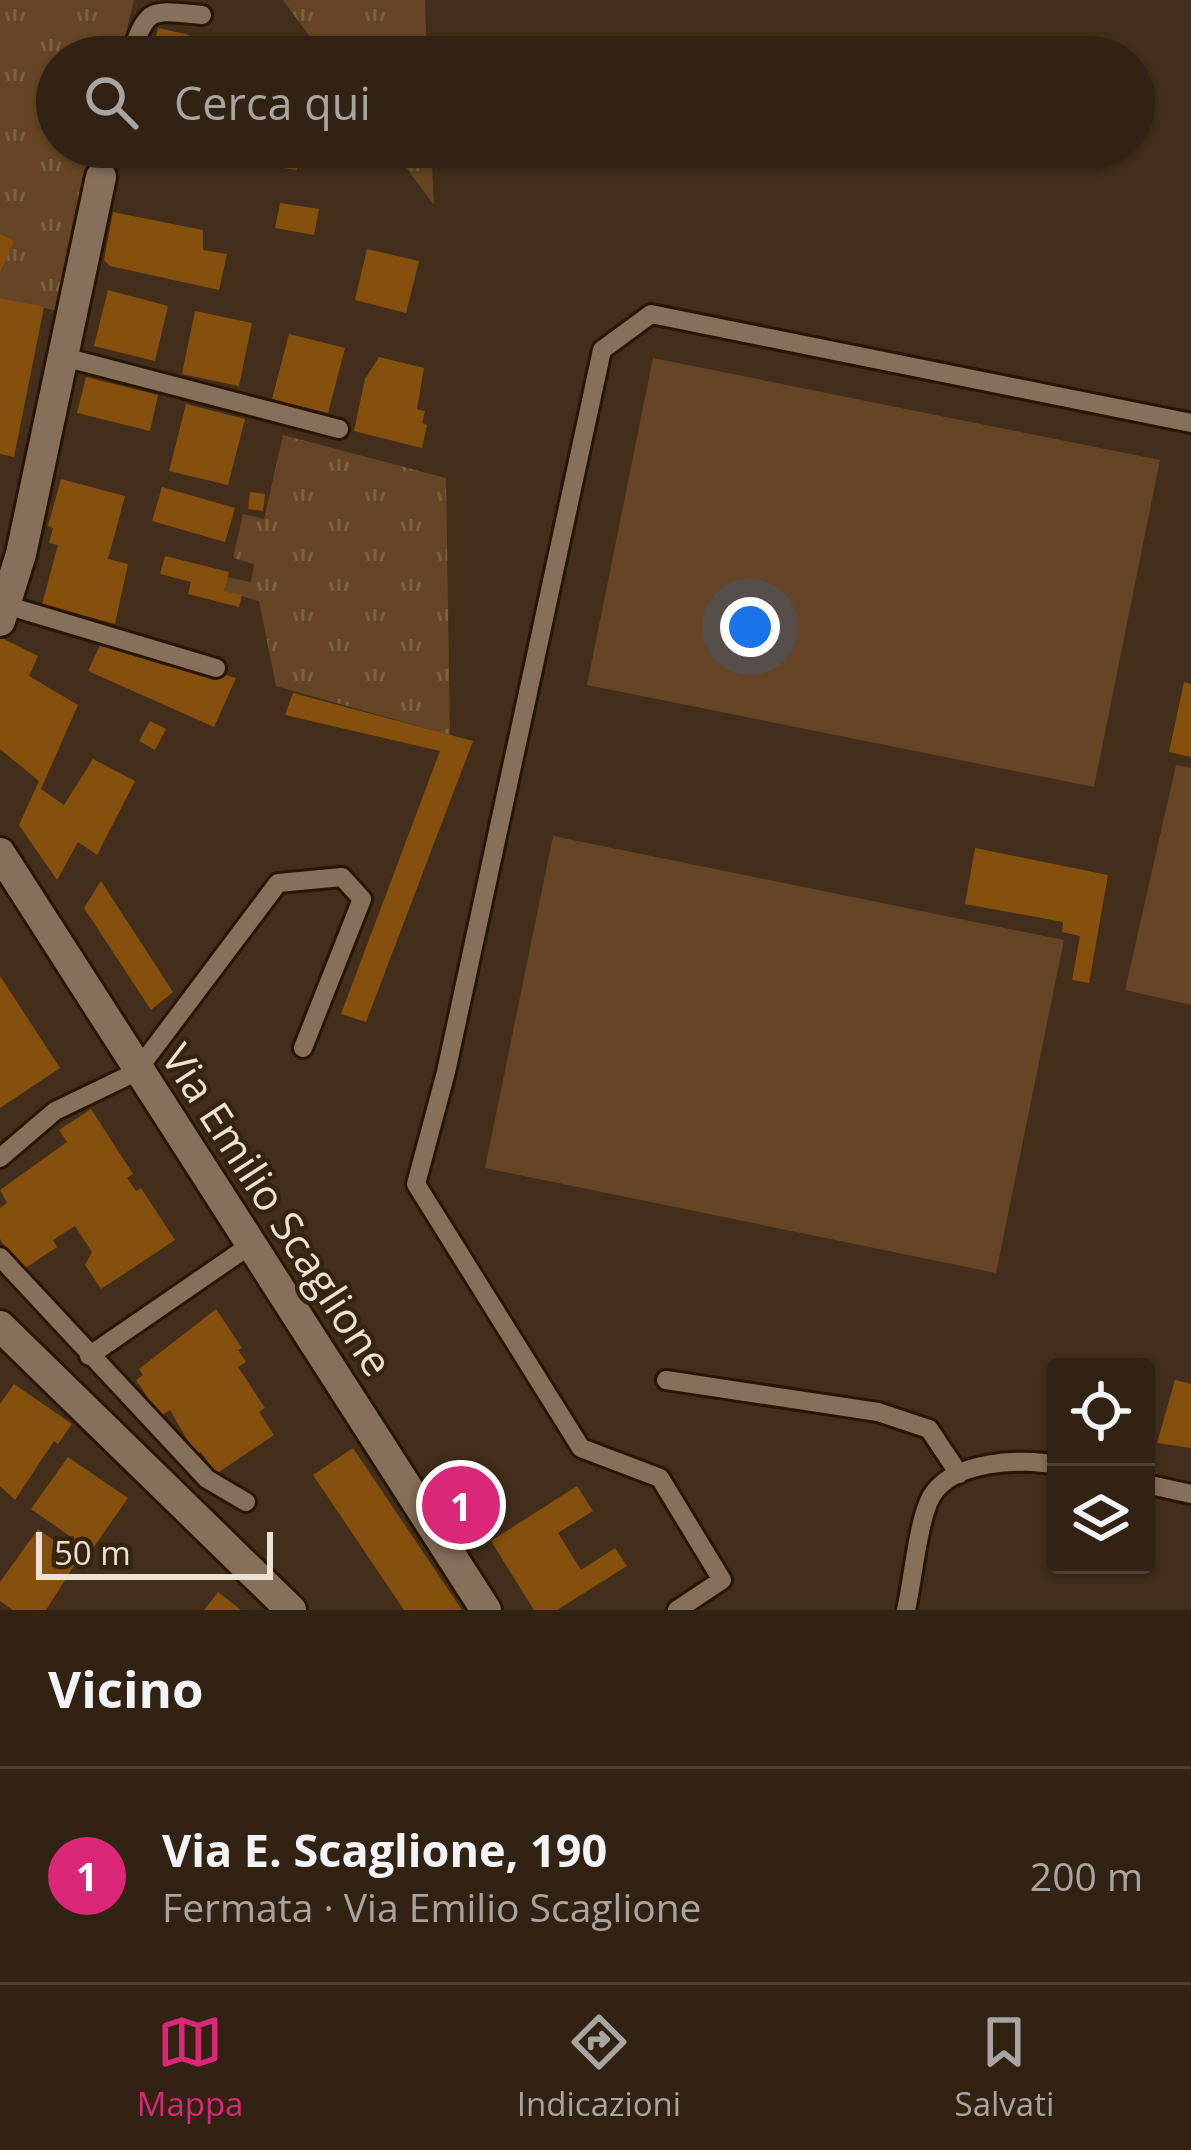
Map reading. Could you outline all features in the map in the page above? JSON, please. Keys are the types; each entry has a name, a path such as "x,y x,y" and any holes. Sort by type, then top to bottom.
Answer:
{"main road":[{"path":"4,613 102,168"},
{"name":"Via Emilio Scaglione","path":"0,854 486,1610"},
{"path":"0,1326 291,1610"}],"lane":[{"path":"138,36 144,18 156,10 202,15"},
{"path":"677,1610 722,1580 660,1478 581,1448 416,1184 446,1072 602,350 651,314 1191,423"},
{"path":"60,356 339,429"},
{"path":"4,613 216,668"},
{"path":"0,1158 55,1112 136,1072 278,883 342,877 362,899 303,1048"},
{"path":"89,1355 249,1246"},
{"path":"0,1257 207,1479 247,1502"},
{"path":"666,1380 878,1412 929,1429 959,1474"},
{"path":"906,1610 932,1495 959,1474 1026,1458 1047,1463"},
{"path":"1155,1486 1191,1494"}],"green space":[{"path":"0,0 134,0 125,36 36,36 36,168 89,168 58,311 0,298"},
{"path":"283,0 425,0 426,36 310,36"},
{"path":"407,168 432,168 434,205"},
{"path":"653,358 1160,460 1094,787 587,685"},
{"path":"283,435 446,478 450,735 276,686 259,601 224,591 227,577 251,582 254,564 233,558 243,514 264,519"},
{"path":"1176,765 1191,768 1191,1005 1125,990"},
{"path":"553,836 1064,940 996,1273 485,1168"}],"building":[{"path":"158,28 190,35 190,36 156,36"},
{"path":"280,203 319,209 314,235 275,228"},
{"path":"113,212 203,230 203,250 227,254 219,290 110,266 104,260"},
{"path":"0,234 14,241 0,272"},
{"path":"367,249 419,261 406,313 355,300"},
{"path":"108,290 168,306 155,361 94,346"},
{"path":"0,298 44,307 14,457 0,454"},
{"path":"195,311 252,323 239,386 182,374"},
{"path":"289,334 345,348 328,413 272,399"},
{"path":"379,357 424,368 417,409 425,411 422,423 427,425 422,448 354,431 365,379"},
{"path":"86,377 158,395 150,431 77,413"},
{"path":"186,404 245,419 228,485 169,471"},
{"path":"61,479 125,496 108,559 128,564 115,624 42,604 58,545 49,543 53,528 48,526"},
{"path":"162,487 235,508 225,542 152,521"},
{"path":"250,492 265,494 263,511 248,509"},
{"path":"165,556 229,572 224,591 242,595 239,607 188,594 191,582 160,574"},
{"path":"0,637 38,656 29,676 78,705 41,789 64,805 93,759 135,781 97,855 78,842 57,880 19,825 39,781 0,749"},
{"path":"102,641 236,678 214,727 88,671"},
{"path":"1184,682 1191,684 1191,757 1169,752"},
{"path":"293,693 473,741 366,1022 341,1014 440,751 285,715"},
{"path":"150,721 166,729 155,750 139,741"},
{"path":"975,848 1108,875 1089,983 1072,980 1080,936 1062,932 1063,922 965,904"},
{"path":"101,881 173,992 151,1010 84,908"},
{"path":"0,976 60,1068 0,1108"},
{"path":"91,1109 133,1174 127,1178 136,1191 141,1188 175,1240 101,1289 85,1265 92,1252 75,1226 53,1240 57,1247 21,1271 0,1239 0,1208 7,1203 0,1190 67,1142 59,1130"},
{"path":"216,1309 242,1348 238,1350 246,1362 238,1367 265,1408 259,1412 274,1435 216,1474 201,1452 196,1455 170,1410 160,1416 136,1380 143,1375 139,1369"},
{"path":"1175,1380 1191,1384 1191,1448 1157,1443"},
{"path":"14,1384 72,1424 58,1444 54,1441 15,1500 0,1486 0,1404"},
{"path":"353,1448 462,1610 404,1610 313,1475"},
{"path":"68,1457 128,1498 91,1551 31,1509"},
{"path":"577,1486 593,1511 558,1533 581,1570 615,1548 627,1566 557,1610 534,1610 491,1541"},
{"path":"38,1529 79,1558 46,1610 13,1610 0,1601 0,1582"},
{"path":"218,1592 241,1610 204,1610"}],"place":[{"name":"Via E. Scaglione, 190","path":"461,1505"}]}
